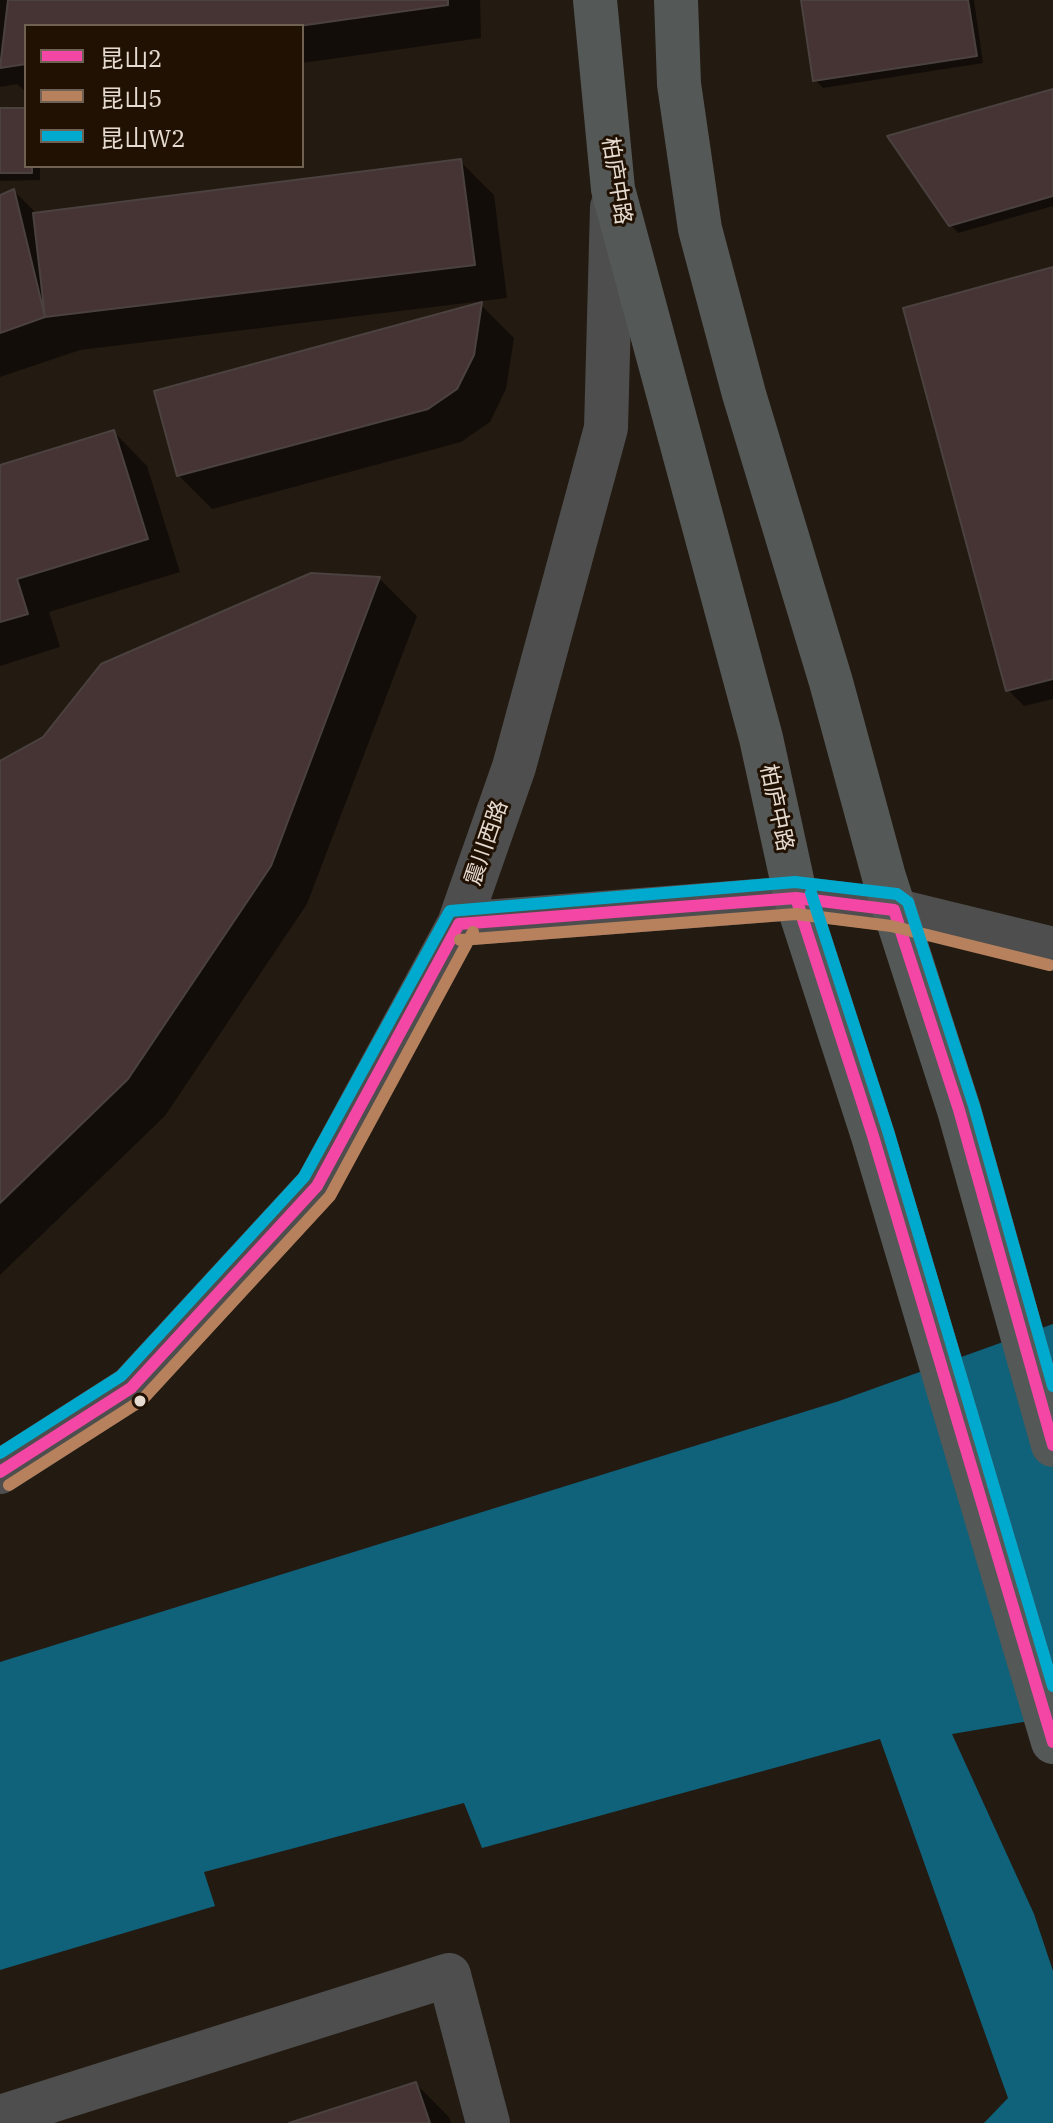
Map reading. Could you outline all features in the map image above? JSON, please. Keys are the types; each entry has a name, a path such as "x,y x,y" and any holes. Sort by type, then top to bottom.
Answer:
{"main road":[{"name":"柏庐中路","path":"595,0 613,189 761,738 796,898 873,1136 1053,1742"},
{"path":"676,0 679,84 700,229 744,394 831,682 894,910 959,1110 1053,1445"}],"street":[{"name":"震川西路","path":"0,1472 131,1388 317,1186 459,924 514,767 606,428 613,189"},
{"path":"459,924 796,898 894,910 1053,949"},
{"path":"0,2117 449,1975 488,2123"}],"water":[{"path":"1053,1324 1053,1717 952,1734 1034,1914 1053,1971 1053,2123 984,2123 1008,2098 880,1739 482,1848 464,1803 204,1872 215,1906 0,1970 0,1662 839,1401"}],"building":[{"path":"8,0 448,0 448,5 304,25 24,24 24,64 0,68"},
{"path":"801,0 968,0 977,56 813,81"},
{"path":"1053,89 1053,196 949,226 887,136"},
{"path":"0,108 24,108 24,168 32,168 32,173 0,173"},
{"path":"461,159 475,265 45,317 33,213"},
{"path":"14,189 45,317 0,333 0,195"},
{"path":"1053,267 1053,679 1006,691 903,308"},
{"path":"482,302 474,355 457,389 428,409 177,476 154,391"},
{"path":"114,430 148,539 17,579 28,614 0,622 0,465"},
{"path":"311,573 380,577 271,866 128,1079 0,1203 0,761 43,737 101,664"},
{"path":"416,2082 430,2123 289,2123"}],"transit line":[{"name":"昆山W2","path":"0,1453 121,1376 304,1177 450,911 795,882 897,894 908,902 974,1106 1053,1386"},
{"name":"昆山W2","path":"811,893 888,1131 1053,1686"},
{"name":"昆山2","path":"796,898 873,1136 1053,1742"},
{"name":"昆山2","path":"459,924 796,898 894,910 959,1110 1053,1445"},
{"name":"昆山5","path":"460,940 796,914 891,926 1049,965"},
{"name":"昆山2","path":"0,1472 131,1388 317,1186 459,924"},
{"name":"昆山5","path":"9,1485 142,1400 330,1196 473,932"}]}
